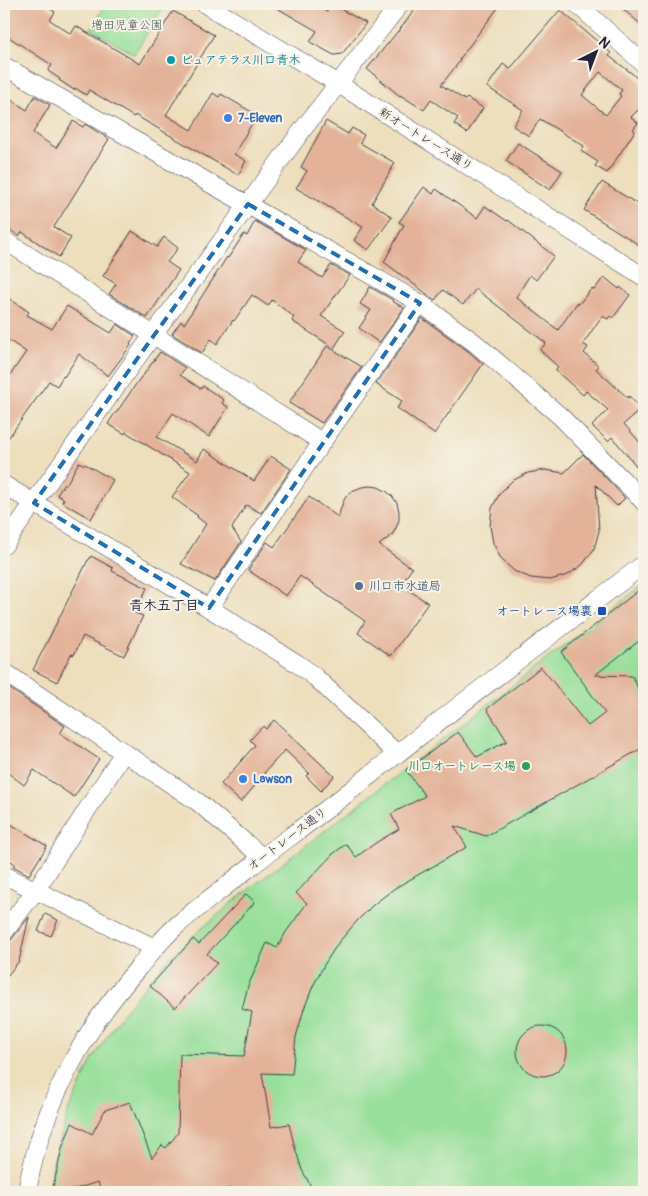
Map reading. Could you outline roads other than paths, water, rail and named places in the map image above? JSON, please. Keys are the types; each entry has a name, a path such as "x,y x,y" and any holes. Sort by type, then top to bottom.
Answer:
{"street":[{"name":"新オートレース通り","path":"205,4 337,83 644,277"},
{"path":"4,545 248,204 337,83 400,4"},
{"path":"577,4 644,64"},
{"path":"4,66 420,303 475,343 561,417 644,502"},
{"path":"4,240 322,442"},
{"path":"209,608 322,442 420,303"},
{"path":"4,485 209,608 298,664 316,677 397,754"},
{"name":"オートレース通り","path":"27,1192 44,1127 70,1067 90,1031 107,1007 172,929 262,857 644,564"},
{"path":"4,672 198,802 262,857"},
{"path":"4,932 36,890 124,752"},
{"path":"4,875 155,948"}],"place":[{"name":"ピュアテラス川口青木","path":"171,60"},
{"name":"7-Eleven","path":"228,118"},
{"name":"川口市水道局","path":"359,586"},
{"name":"オートレース場裏","path":"602,611"},
{"name":"川口オートレース場","path":"526,766"},
{"name":"Lawson","path":"243,779"}],"district":[{"name":"青木五丁目","path":"164,605"}],"park label":[{"name":"増田児童公園","path":"127,25"}]}
